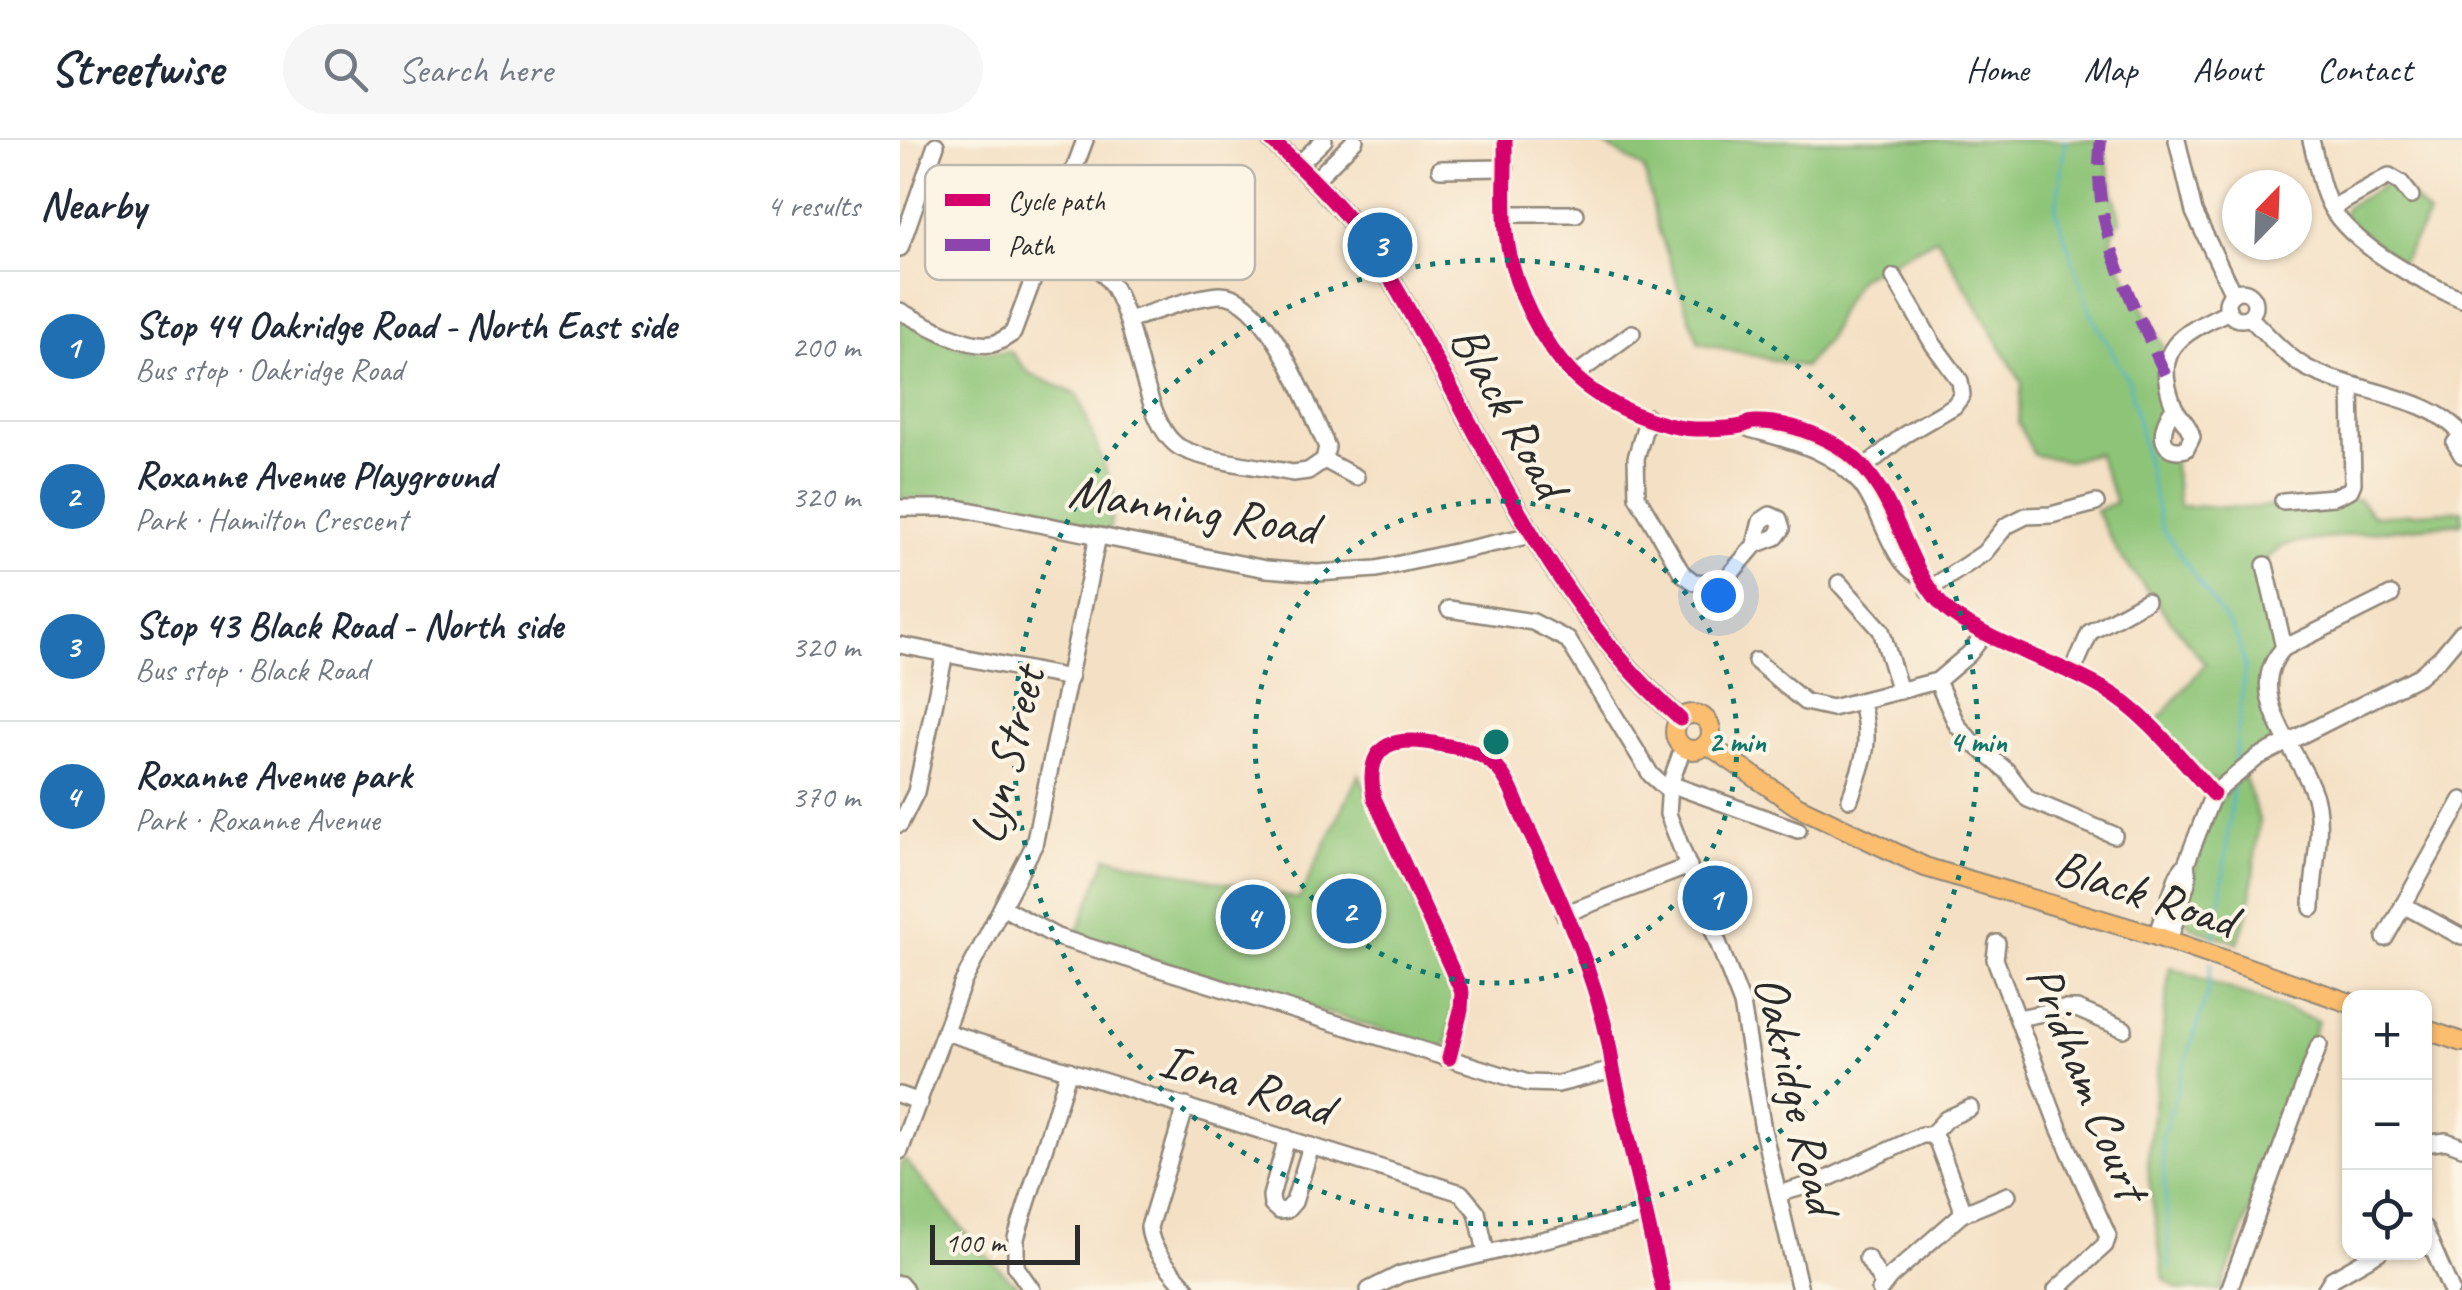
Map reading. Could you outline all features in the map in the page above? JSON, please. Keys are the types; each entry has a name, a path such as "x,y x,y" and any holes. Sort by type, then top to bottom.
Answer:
{"main road":[{"name":"Black Road","path":"1271,140 1361,234 1405,304 1532,534 1591,627 1641,684 1680,718"},
{"path":"1688,714 1708,722 1711,732 1707,744 1692,751 1683,748 1674,730 1680,718 1688,714"},
{"name":"Black Road","path":"1707,744 1797,806 1924,867 2162,939 2342,1000"},
{"path":"2432,1032 2462,1042"}],"street":[{"path":"1076,165 1085,140"},
{"path":"1298,164 1324,140"},
{"path":"1314,181 1356,140"},
{"path":"1506,140 1507,243 1516,282 1555,352 1574,376 1620,406 1648,417 1693,429 1770,423 1810,434 1847,452 1858,472 1879,485 1896,515 1919,575 1952,615 2107,690 2149,726 2213,794"},
{"path":"2177,140 2194,212 2233,294"},
{"path":"2311,140 2332,208 2342,224 2418,278 2462,299"},
{"path":"929,165 936,145"},
{"path":"1440,169 1506,168"},
{"path":"900,248 925,176"},
{"path":"2332,208 2389,176 2411,196"},
{"path":"1506,214 1576,214"},
{"path":"1858,472 1904,435 1954,406 1962,394 1960,382 1932,344 1894,277"},
{"path":"900,311 961,338 993,344 1013,333 1034,280"},
{"path":"1109,280 1128,320 1160,430 1177,446 1293,472 1308,471 1324,460 1327,447 1273,334 1236,298 1219,295 1128,320"},
{"path":"2246,292 2252,298 2255,306 2249,317 2240,319 2229,311 2233,294 2246,292"},
{"path":"2174,408 2166,376 2168,354 2184,334 2229,311"},
{"path":"2249,317 2291,358 2351,387 2452,422 2462,434 2455,444 2462,455"},
{"path":"1574,376 1632,333"},
{"path":"2283,500 2334,497 2350,490 2351,387"},
{"path":"1648,417 1636,458 1637,496 1682,573 1694,582 1722,584 1755,546"},
{"path":"1324,460 1356,477"},
{"path":"1928,590 1984,554 2006,526 2026,516 2096,503"},
{"name":"Manning Road","path":"900,508 958,508 1266,569 1318,573 1377,569 1532,534"},
{"name":"Lyn Street","path":"900,1151 963,982 1034,845 1098,536"},
{"path":"2265,565 2284,648"},
{"path":"1839,583 1880,630 1900,691"},
{"path":"2312,908 2319,821 2316,800 2276,717 2270,688 2276,660 2284,648 2391,595"},
{"path":"2072,673 2090,632 2146,601"},
{"path":"1449,609 1533,622 1568,640 1650,775 1670,788 1798,830"},
{"path":"2162,939 2178,874 2186,864 2213,794 2240,770 2287,743 2419,676 2441,658 2462,632"},
{"path":"1756,661 1805,702 1832,708 1937,681 1985,633"},
{"path":"900,645 1070,678"},
{"path":"900,824 916,792 944,654"},
{"path":"1937,681 1957,726 2008,770 2028,800 2114,835"},
{"path":"1850,798 1867,751 1868,728 1861,702"},
{"path":"1450,1058 1462,1010 1462,992 1374,798 1370,778 1379,754 1394,741 1411,738 1484,756 1501,772 1564,914 1610,1038 1613,1070 1664,1290"},
{"path":"1670,788 1683,748"},
{"name":"Oakridge Road","path":"1670,788 1668,814 1742,1004 1763,1130 1800,1290"},
{"path":"2385,938 2462,800"},
{"path":"1564,914 1689,866"},
{"path":"2404,905 2462,937"},
{"path":"1002,907 1058,937 1528,1083 1558,1084 1613,1070"},
{"name":"Pridham Court","path":"1997,943 1994,959 2059,1128 2108,1236 2105,1245 2056,1290"},
{"path":"2018,1018 2078,1010 2124,1029"},
{"name":"Iona Road","path":"945,1032 1461,1194 1477,1212 1486,1252"},
{"path":"2229,1290 2318,1045"},
{"path":"1032,1290 1016,1267 1016,1238 1069,1070"},
{"path":"900,1095 920,1102"},
{"path":"1186,1106 1150,1227 1150,1239 1188,1290"},
{"path":"1931,1135 1946,1119 1970,1108"},
{"path":"1778,1194 1820,1182 1922,1135 1931,1135 1937,1141 1962,1214"},
{"path":"1287,1138 1271,1196 1272,1205 1279,1211 1287,1210 1294,1202 1311,1146"},
{"path":"2432,1143 2446,1141 2462,1146"},
{"path":"1867,1258 1882,1287 1962,1214 2008,1195"},
{"path":"1369,1290 1401,1274 1646,1215"},
{"path":"2432,1246 2452,1290"},
{"path":"2325,1290 2332,1279 2365,1260"},
{"path":"900,1284 906,1290"}],"green space":[{"path":"1597,140 2105,140 2120,220 2112,235 2113,252 2163,346 2160,374 2168,407 2158,419 2156,442 2173,457 2179,506 2247,508 2359,499 2373,516 2462,510 2462,523 2284,545 2256,567 2277,647 2273,730 2269,745 2237,764 2221,781 2207,779 2156,723 2205,664 2118,553 2096,511 2116,502 2097,453 2068,461 2034,455 2018,423 2022,383 1937,238 1859,278 1827,340 1804,367 1699,343 1658,228 1644,169"},
{"path":"2395,179 2429,216 2401,263 2343,217 2346,207"},
{"path":"900,318 966,348 1010,351 1030,374 1078,395 1115,495 1109,531 978,502 900,499"},
{"path":"1359,774 1456,990 1447,1045 1441,1048 1076,936 1107,857 1299,899"},
{"path":"2244,775 2259,820 2250,906 2238,943 2193,928 2185,920 2209,818 2222,797"},
{"path":"2170,967 2318,1021 2221,1290 2179,1290 2164,1279 2147,1166"},
{"path":"905,1160 980,1250 1022,1290 912,1290 900,1276 900,1164"}],"waterway":[{"path":"2065,140 2056,211 2092,316 2129,382 2161,527 2237,637 2245,666 2234,767"},
{"path":"2213,945 2233,785"},
{"path":"2170,1269 2162,1138 2209,988 2211,963"}],"marked path":[{"path":"2101,140 2099,172 2107,233 2127,291 2166,376"}],"cycle path":[{"path":"1271,140 1329,196 1371,248 1516,507 1572,597 1640,680 1680,719"},
{"path":"1505,140 1505,220 1511,263 1540,331 1572,374 1613,404 1663,424 1695,429 1730,428 1755,422 1779,424 1804,430 1838,446 1866,470 1879,489 1920,573 1948,611 1995,639 2073,673 2119,699 2162,737 2213,794"},
{"path":"1449,1058 1462,992 1374,798 1374,764 1379,753 1398,742 1426,742 1473,752 1492,763 1510,788 1566,912 1600,1009 1663,1290"}],"place":[{"name":"Stop 43 Black Road - North side","path":"1380,245"},
{"name":"Stop 44 Oakridge Road - North East side","path":"1715,898"},
{"name":"Roxanne Avenue Playground","path":"1349,911"},
{"name":"Roxanne Avenue park","path":"1253,917"}]}
